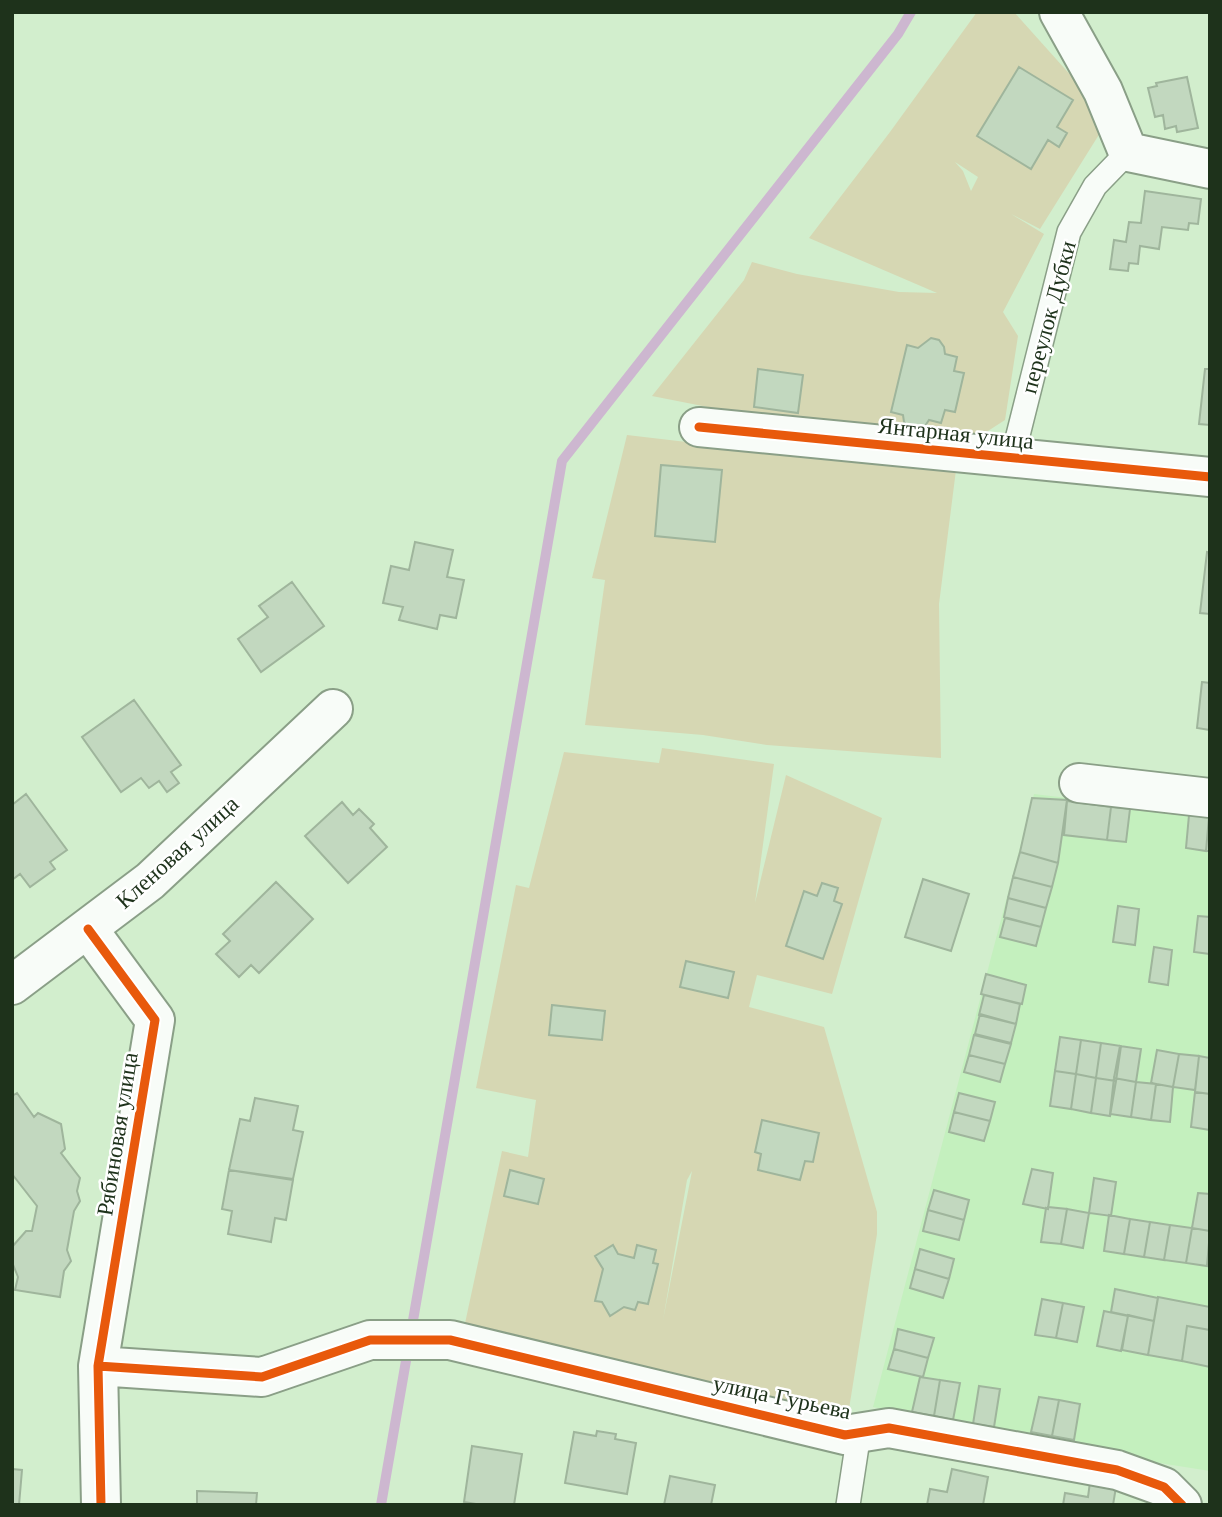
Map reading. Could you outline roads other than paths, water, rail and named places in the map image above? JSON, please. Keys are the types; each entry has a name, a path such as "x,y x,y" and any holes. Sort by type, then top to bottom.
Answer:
{"street":[{"path":"1059,12 1104,91 1128,152 1210,169"},
{"name":"Янтарная улица","path":"699,427 1210,477"},
{"name":"Кленовая улица","path":"12,985 150,881 333,709"},
{"path":"1079,783 1210,798"},
{"name":"Рябиновая улица","path":"88,929 155,1020 98,1366 101,1505"},
{"name":"улица Гурьева","path":"98,1366 262,1377 370,1340 450,1340 845,1434 889,1429 1117,1470 1164,1486 1182,1505"}],"lane":[{"name":"переулок Дубки","path":"1012,459 1069,232 1095,186 1128,152"},
{"path":"848,1505 859,1433"}],"waterway":[{"path":"381,1505 562,461 898,34 911,12"}]}
